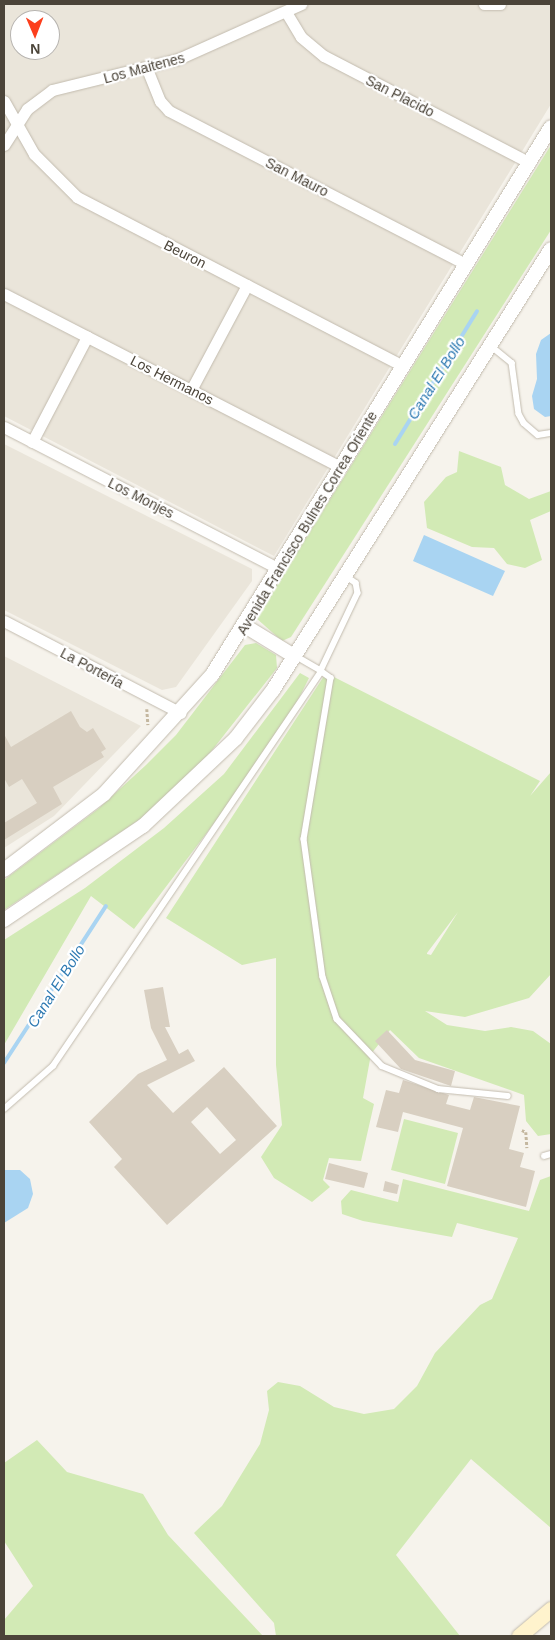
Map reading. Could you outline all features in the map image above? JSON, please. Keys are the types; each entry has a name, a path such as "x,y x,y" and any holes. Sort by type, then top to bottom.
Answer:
{"main road":[{"path":"519,1636 551,1609"}],"street":[{"name":"Los Maitenes","path":"4,145 15,124 52,90 148,69 216,46 301,4"},
{"path":"484,4 500,4"},
{"name":"San Placido","path":"286,12 301,37 324,56 530,163"},
{"name":"San Mauro","path":"148,69 160,101 169,111 467,265"},
{"name":"Beuron","path":"4,101 15,124 44,166 78,197 403,366"},
{"name":"Avenida Francisco Bulnes Correa Oriente","path":"4,870 104,794 180,714 245,626 340,467 551,127"},
{"path":"4,920 143,826 204,772 236,738 294,656 346,576 551,248"},
{"path":"191,390 247,286"},
{"name":"Los Hermanos","path":"4,294 340,467"},
{"path":"32,442 87,337"},
{"name":"Los Monjes","path":"4,427 279,569"},
{"name":"La Portería","path":"4,622 180,714"},
{"path":"245,626 294,656"}],"lane":[{"path":"491,346 512,363 518,414 524,424 538,434 551,433"},
{"path":"4,1109 53,1066 321,671 358,593 356,583 346,576"},
{"path":"294,656 331,678 304,839 323,977 337,1018 360,1047 403,1078 438,1089 508,1096"},
{"path":"544,1156 551,1154"}],"path":[{"path":"144,731 150,724 146,708 151,698"},
{"path":"522,1130 526,1132 527,1148"}],"shaded area":[{"path":"4,4 551,4 551,104 274,556 4,416"},
{"path":"4,444 252,569 252,581 176,687 162,690 4,610"},
{"path":"4,656 141,726 54,816 4,848"}],"green space":[{"path":"551,145 551,230 291,637 282,641 256,618"},
{"path":"459,451 501,467 505,485 529,499 551,491 551,511 530,520 542,560 525,568 507,564 494,548 472,547 427,528 424,502 446,477 457,472"},
{"path":"256,643 276,655 277,668 202,763 142,818 4,910 4,880 98,809 146,765 176,735 245,645"},
{"path":"300,673 309,678 280,736 134,929 91,896 4,1045 4,940 85,888 164,828 224,774"},
{"path":"326,673 540,781 530,796 551,772 551,974 529,998 465,1017 425,1011 447,1025 485,1031 511,1027 533,1031 551,1044 551,1134 538,1136 526,1121 524,1095 419,1058 390,1030 371,1054 363,1098 374,1104 361,1161 329,1158 323,1180 330,1187 312,1202 274,1178 261,1157 282,1125 276,1065 276,958 242,965 166,918","holes":["458,912 431,955 427,953"]},
{"path":"404,1119 458,1133 445,1184 391,1170"},
{"path":"551,1176 551,1528 471,1459 396,1555 460,1636 276,1636 274,1623 194,1533 222,1506 260,1444 269,1410 267,1391 278,1382 300,1386 334,1407 364,1414 394,1409 417,1386 435,1353 480,1305 492,1299 518,1238 457,1223 452,1237 363,1221 342,1214 341,1201 351,1190 398,1202 403,1179 529,1211 540,1180"},
{"path":"37,1440 67,1472 143,1494 168,1535 263,1636 4,1636 4,1620 33,1586 4,1541 4,1463"}],"water":[{"path":"551,333 551,416 545,417 534,409 532,396 537,379 536,354 541,340"},
{"path":"424,535 505,571 493,596 413,561"},
{"path":"4,1170 20,1170 30,1179 33,1194 28,1208 4,1223"}],"building":[{"path":"71,711 80,727 87,732 93,728 106,749 101,752 104,757 53,787 62,804 4,840 4,823 37,803 22,779 9,787 4,778 4,734 11,747"},
{"path":"163,987 170,1027 165,1027 179,1054 188,1049 195,1061 147,1085 173,1113 224,1067 277,1126 167,1225 114,1167 122,1159 89,1122 138,1074 167,1060 151,1028 144,990","holes":["207,1107 236,1140 220,1154 191,1122"]},
{"path":"387,1030 415,1060 455,1071 451,1086 401,1069 375,1041"},
{"path":"403,1080 449,1095 446,1104 470,1110 474,1097 520,1106 509,1149 524,1153 520,1167 535,1171 526,1207 447,1186 463,1128 403,1112 398,1132 376,1127 386,1090 399,1093"},
{"path":"329,1163 368,1173 364,1188 325,1179"},
{"path":"385,1181 399,1185 397,1194 383,1191"}],"waterway":[{"name":"Canal El Bollo","path":"395,444 477,311"},
{"name":"Canal El Bollo","path":"4,1063 106,906"}]}
